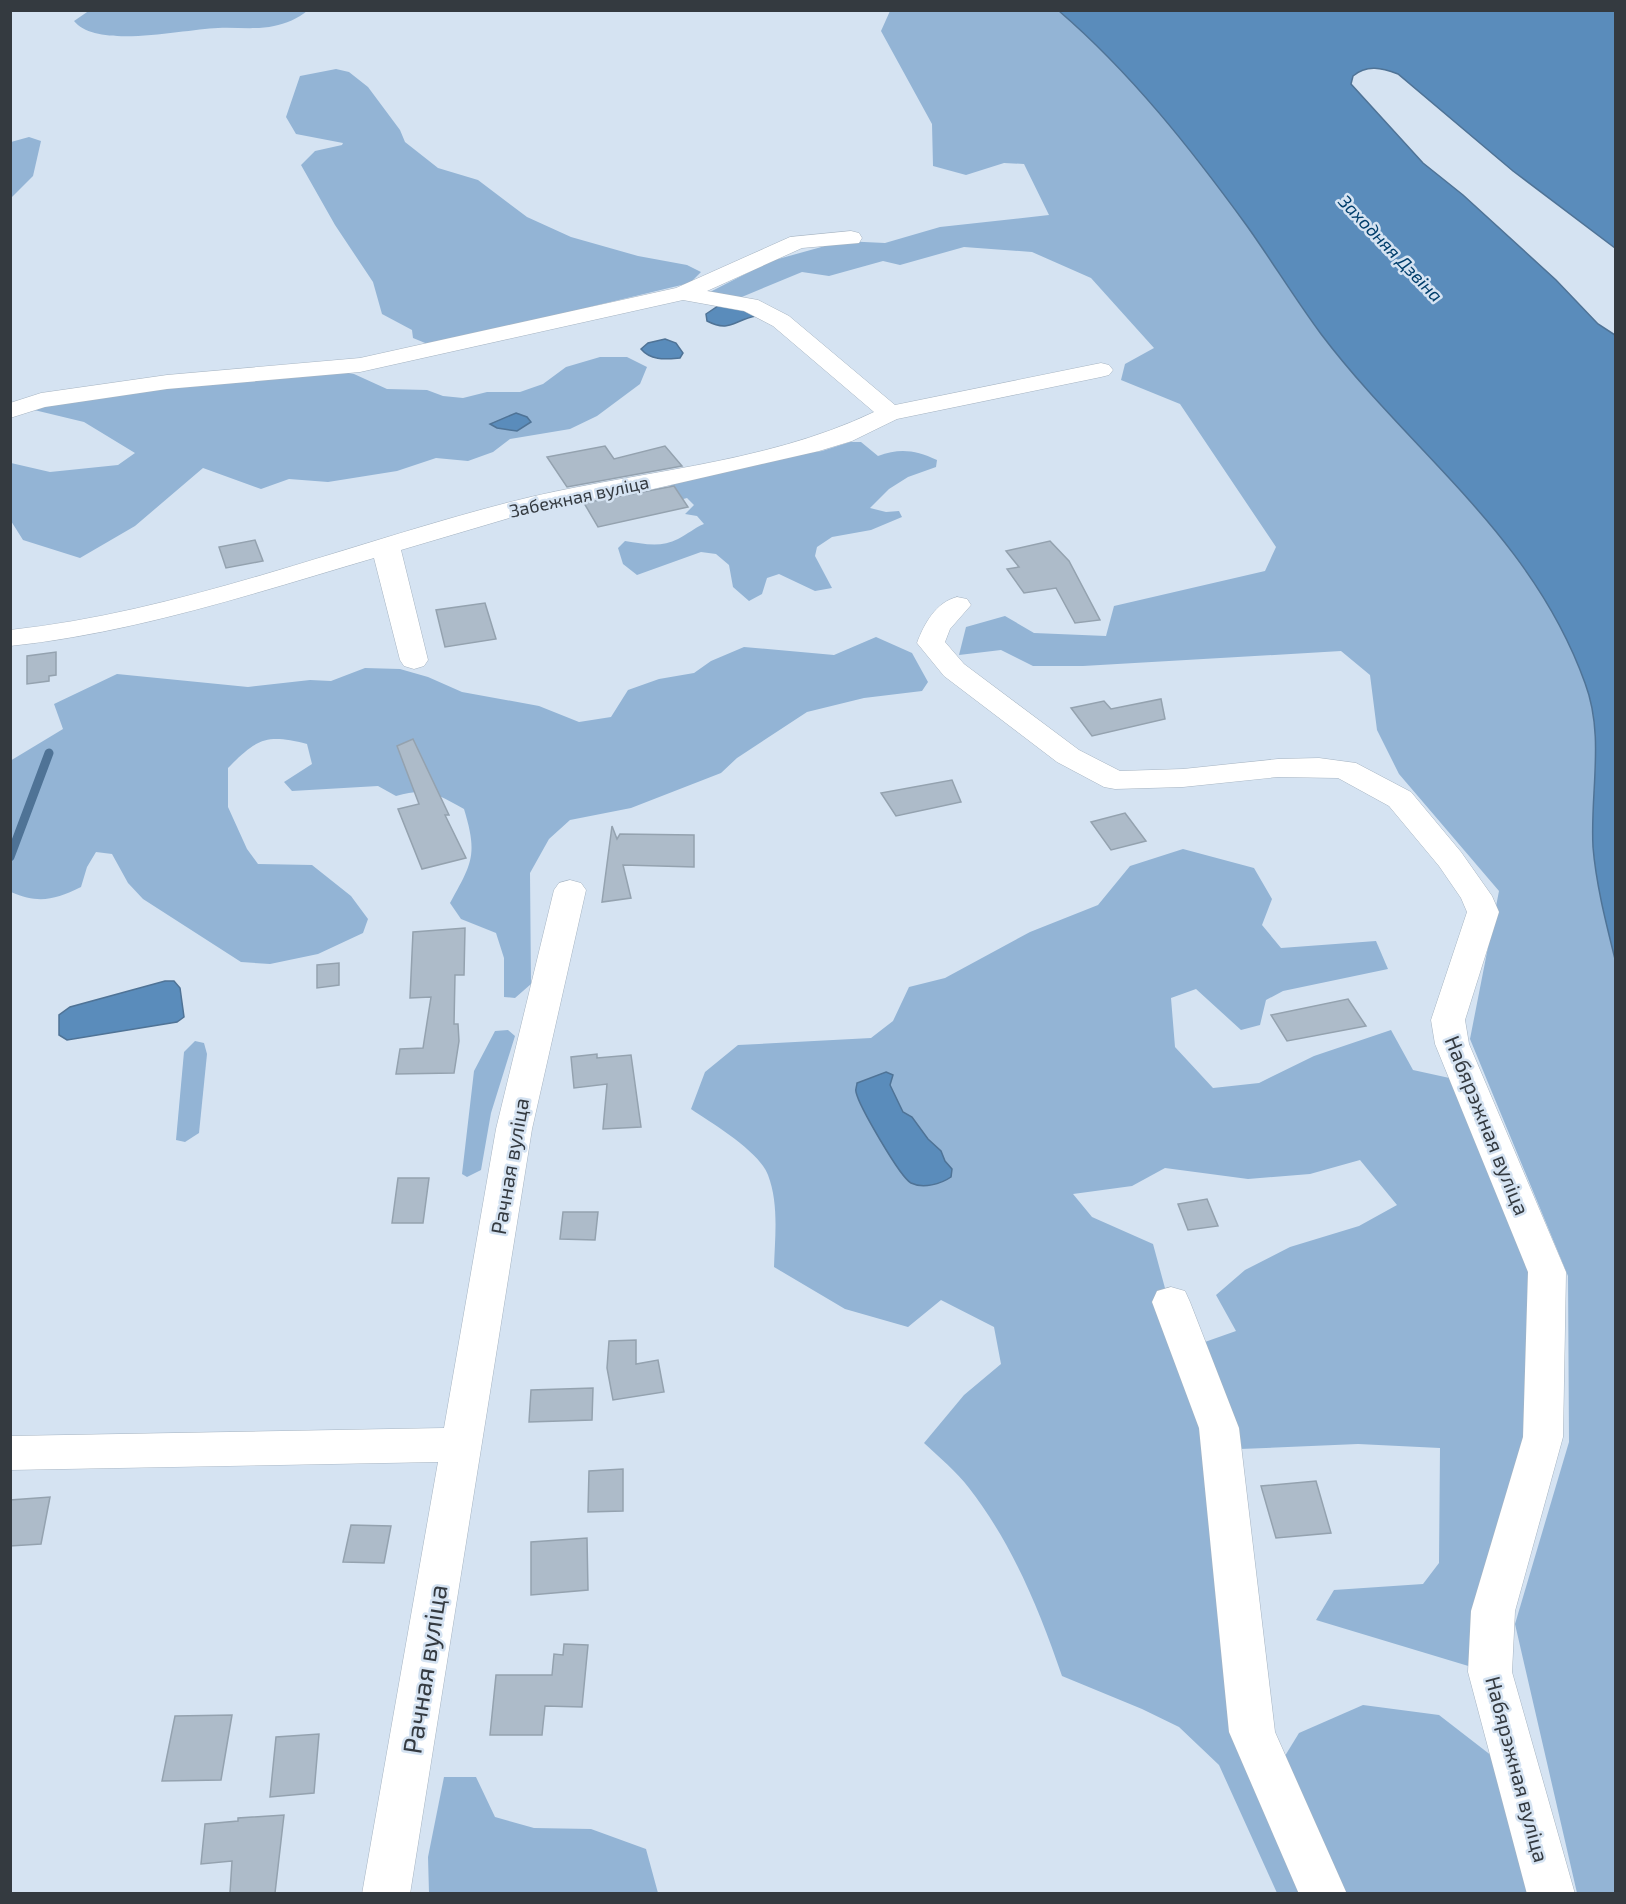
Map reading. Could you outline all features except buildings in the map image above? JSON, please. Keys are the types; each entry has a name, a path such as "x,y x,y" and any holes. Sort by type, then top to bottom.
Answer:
{"street":[{"path":"10,411 41,400 166,382 360,365 683,293 798,242 851,237"},
{"path":"683,293 750,305 781,321 890,413"},
{"name":"Забежная вуліца","path":"10,638 58,633 219,595 517,508 592,491 627,487 810,446 843,436 890,413 1101,370"},
{"path":"389,544 387,555 414,660"},
{"name":"Набярэжная вуліца","path":"957,605 937,626 931,643 954,670 1068,756 1115,780 1183,778 1278,768 1318,767 1345,770 1401,799 1427,828 1476,896 1483,912 1475,943 1448,1020 1452,1044 1547,1272 1543,1437 1492,1611 1490,1672 1551,1893"},
{"name":"Рачная вуліца","path":"386,1893 514,1129 570,890"},
{"path":"1171,1302 1218,1428 1252,1732 1323,1893"},
{"path":"10,1453 461,1445"}],"shaded area":[{"path":"90,10 307,11 287,22 267,27 218,28 121,36 85,30 74,21"},
{"path":"890,11 1059,11 1111,60 1182,140 1247,226 1311,321 1356,377 1502,539 1534,583 1562,631 1585,683 1591,703 1596,744 1594,861 1616,959 1615,1893 1577,1893 1515,1624 1569,1442 1568,1276 1470,1039 1499,891 1399,774 1377,730 1370,675 1341,651 1083,666 1033,666 1001,650 959,655 966,627 1005,616 1034,633 1106,636 1114,606 1265,571 1276,547 1180,404 1121,380 1125,364 1154,348 1091,278 1032,252 964,247 900,265 883,261 829,276 802,272 737,299 708,293 771,261 843,241 885,243 940,227 1049,215 1024,164 1004,163 966,175 933,166 932,124 881,31"},
{"path":"336,69 349,72 368,87 400,130 405,142 438,168 478,180 527,217 571,237 638,256 687,265 701,272 690,283 430,345 413,338 412,330 382,314 373,282 335,225 301,165 315,151 343,143 296,134 286,117 300,76"},
{"path":"29,137 41,141 33,176 11,198 11,142"},
{"path":"600,357 627,357 647,367 640,384 597,416 570,429 510,439 493,452 468,461 436,458 397,471 328,482 289,479 261,489 203,468 135,526 80,558 23,540 11,521 11,463 50,472 118,465 135,453 84,422 30,409 163,388 331,370 354,374 387,389 427,390 443,396 463,398 487,392 520,392 543,384 566,367"},
{"path":"850,442 861,442 878,456 908,451 937,460 936,467 908,477 889,489 870,508 886,512 899,511 902,517 871,530 832,537 817,547 815,556 832,588 815,591 779,574 767,578 762,594 749,601 733,587 729,565 716,554 701,552 637,575 623,564 618,548 625,541 652,545 665,544 704,524 697,516 685,514 694,505 687,498 676,501 670,484 776,458 822,451"},
{"path":"876,637 912,653 928,682 922,691 864,698 807,712 737,758 721,773 631,808 570,820 549,839 530,873 531,984 515,998 504,997 504,958 496,933 461,919 450,903 468,868 472,848 464,809 446,799 424,792 396,796 378,786 292,791 284,782 312,764 307,744 293,741 272,739 263,741 247,750 228,768 228,807 247,849 258,864 312,865 351,896 368,919 363,933 318,954 270,964 241,962 143,899 128,883 112,854 96,852 87,867 81,887 46,899 30,898 11,892 10,761 63,729 54,704 117,674 248,687 310,680 331,681 365,668 400,669 428,677 462,692 539,706 579,722 611,717 628,690 659,679 694,673 711,661 744,647 834,655"},
{"path":"1183,849 1254,868 1272,899 1262,925 1281,948 1376,941 1388,969 1283,991 1266,1000 1260,1025 1241,1030 1196,989 1171,998 1175,1047 1213,1088 1259,1083 1314,1056 1391,1030 1413,1070 1454,1079 1533,1269 1529,1430 1475,1668 1316,1620 1334,1590 1423,1584 1439,1563 1440,1448 1358,1444 1240,1449 1202,1343 1236,1331 1216,1295 1245,1270 1290,1247 1359,1226 1397,1205 1360,1160 1310,1174 1248,1179 1165,1168 1132,1186 1073,1194 1092,1217 1153,1244 1203,1428 1304,1893 1277,1893 1219,1765 1179,1727 1062,1676 1034,1602 999,1532 964,1482 924,1443 964,1395 1001,1364 994,1327 941,1300 908,1327 845,1309 774,1267 775,1209 768,1175 763,1166 745,1148 691,1109 705,1072 738,1045 871,1038 893,1021 909,987 945,978 1030,932 1098,905 1130,866"},
{"path":"508,1030 515,1036 491,1113 481,1170 467,1177 462,1174 474,1071 495,1031"},
{"path":"195,1041 204,1043 207,1054 199,1133 185,1142 176,1140 184,1052"},
{"path":"1363,1705 1439,1715 1501,1763 1538,1893 1337,1893 1280,1764 1299,1733"},
{"path":"444,1777 476,1777 495,1817 534,1828 591,1829 646,1849 658,1893 429,1893 428,1857"}],"water":[{"name":"Заходняя Дзвіна","path":"1059,11 1615,11 1615,248 1513,171 1398,74 1380,69 1364,70 1353,76 1351,84 1423,163 1463,195 1556,280 1598,324 1615,335 1615,959 1594,861 1596,744 1591,703 1585,683 1562,630 1534,583 1502,539 1356,377 1321,334 1247,226 1182,140 1111,60"},
{"path":"718,306 734,306 756,316 727,326 707,321 706,314"},
{"path":"665,339 676,343 683,353 680,358 664,359 649,356 641,349 648,343"},
{"path":"516,413 527,417 531,422 517,431 497,428 490,424"},
{"path":"165,981 174,981 180,988 184,1017 177,1022 67,1040 59,1035 59,1015 70,1007"},
{"path":"886,1072 893,1075 890,1085 903,1112 912,1117 928,1139 941,1151 945,1161 952,1169 951,1177 947,1180 926,1186 911,1183 898,1168 872,1125 856,1092 857,1083"}],"waterway":[{"path":"10,857 49,753"}]}
